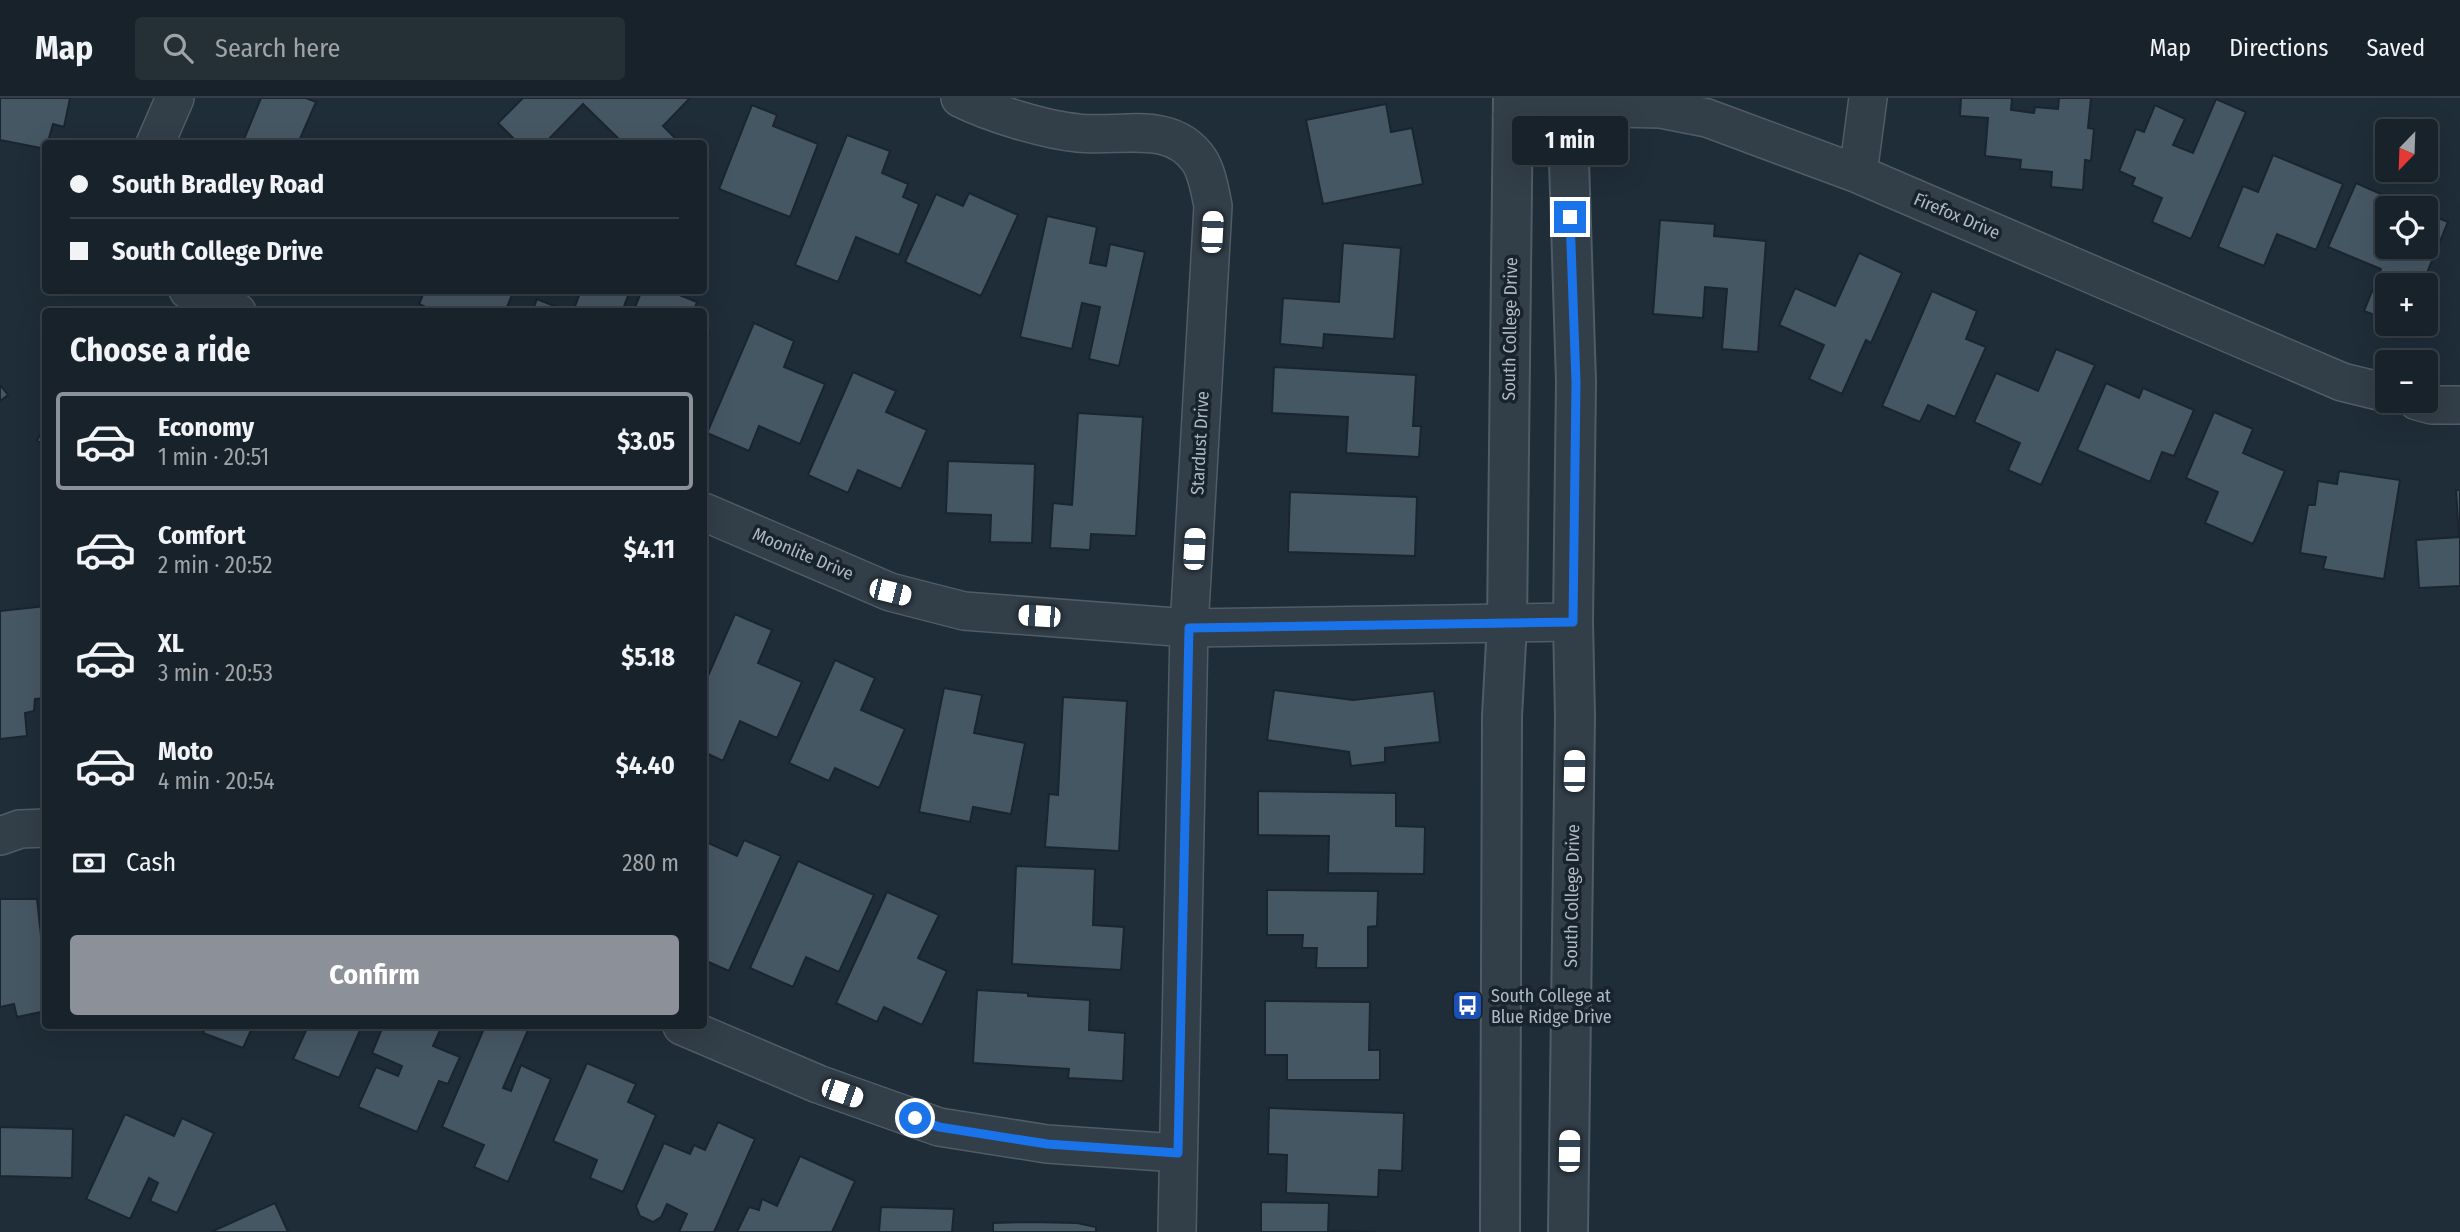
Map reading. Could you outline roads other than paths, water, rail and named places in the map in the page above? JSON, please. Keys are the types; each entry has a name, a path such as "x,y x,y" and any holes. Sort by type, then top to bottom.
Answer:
{"street":[{"path":"157,140 175,98"},
{"name":"Stardust Drive","path":"960,98 1028,122 1079,134 1145,132 1168,137 1182,144 1199,160 1213,206 1189,628 1177,1232"},
{"path":"1858,174 1868,98"},
{"name":"Firefox Drive","path":"1512,106 1566,103 1661,109 1707,118 1858,174 2342,382 2375,390"},
{"name":"South College Drive","path":"1566,103 1576,382 1573,622 1575,717 1568,1232"},
{"name":"South College Drive","path":"1500,1232 1502,730 1507,624 1512,106"},
{"path":"197,294 228,308"},
{"path":"2438,405 2460,405"},
{"name":"Moonlite Drive","path":"707,513 890,592 964,611 1189,628 1573,622"},
{"path":"0,836 20,829 42,828"},
{"path":"689,1029 818,1084 939,1127 1047,1144 1178,1153"}],"place":[{"name":"South College at Blue Ridge Drive","path":"1468,1006"}]}
